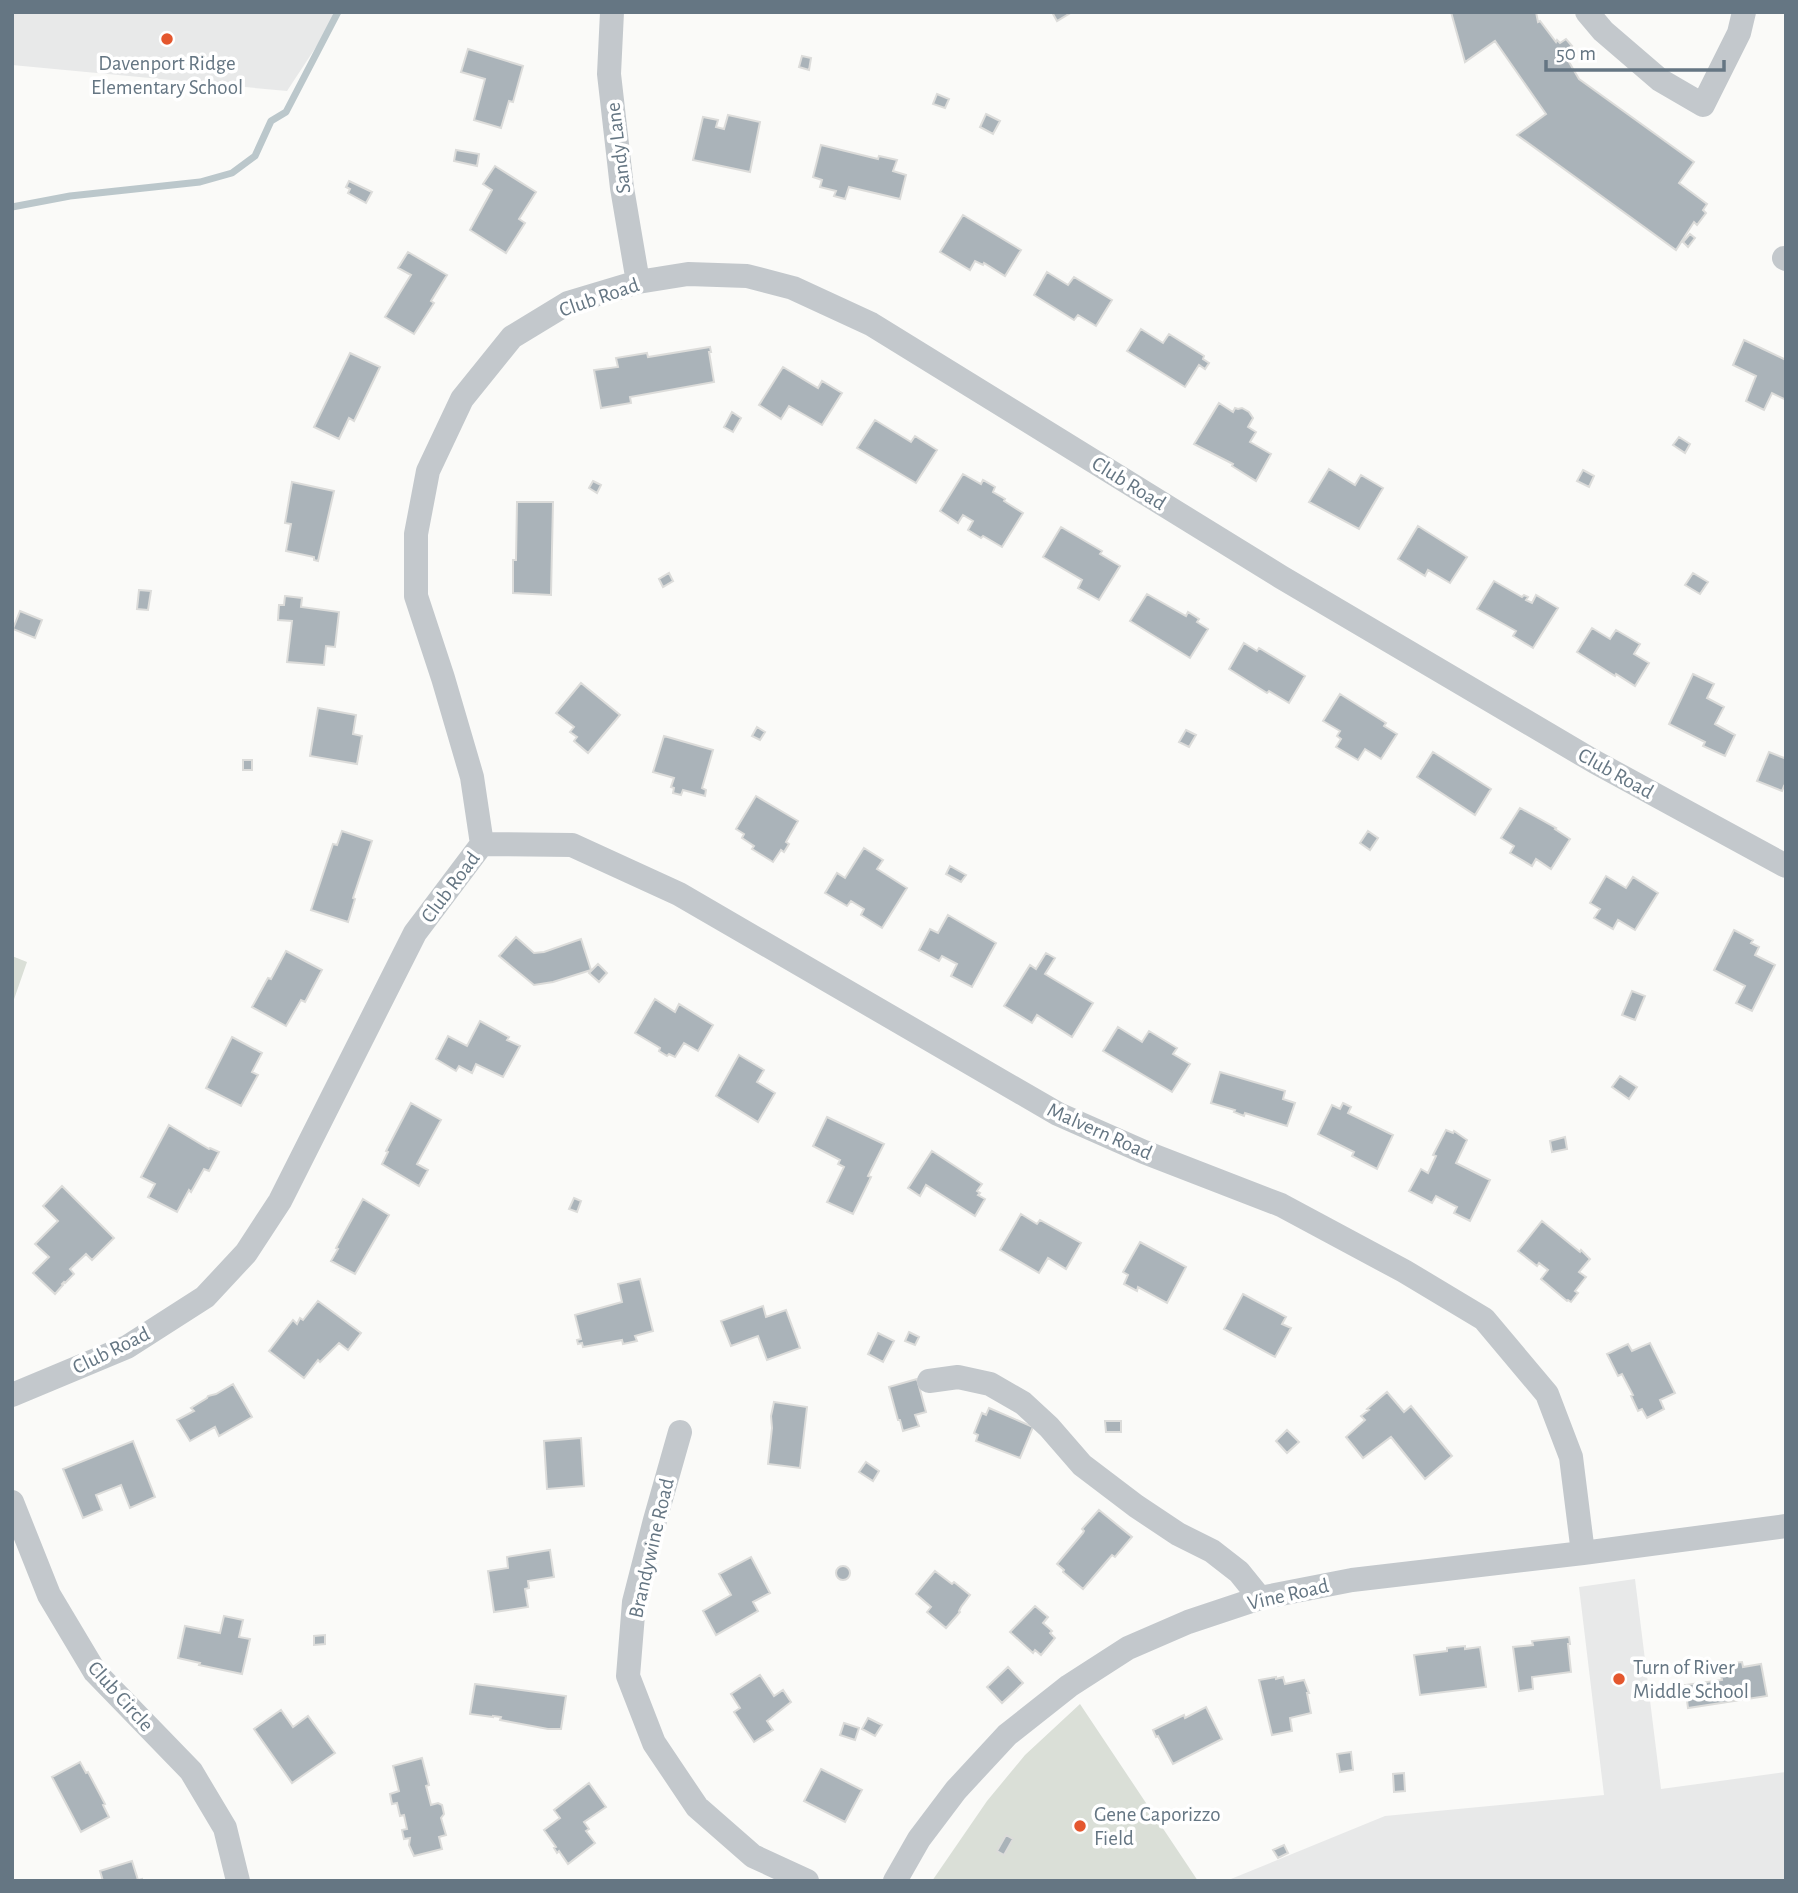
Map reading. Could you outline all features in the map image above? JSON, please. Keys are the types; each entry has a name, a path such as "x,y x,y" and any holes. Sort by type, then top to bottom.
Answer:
{"street":[{"name":"Sandy Lane","path":"612,12 609,74 622,188 638,282"},
{"path":"1587,12 1603,31 1660,80 1703,105 1739,33 1744,12"},
{"name":"Club Road","path":"12,1395 127,1347 205,1297 246,1253 280,1201 415,933 482,844 472,777 416,596 416,534 428,471 462,399 512,337 568,303 638,282 688,274 747,276 793,288 872,324 1304,590 1595,762 1786,866"},
{"name":"Malvern Road","path":"482,844 572,845 679,894 1058,1114 1144,1152 1281,1205 1404,1271 1483,1319 1547,1395 1571,1457 1583,1553"},
{"path":"929,1381 958,1377 969,1379 990,1384 1023,1403 1049,1427 1082,1465 1178,1534 1212,1551 1238,1572 1260,1598"},
{"name":"Brandywine Road","path":"680,1432 634,1602 628,1676 654,1743 697,1807 753,1856 807,1881"},
{"name":"Club Circle","path":"12,1502 49,1595 95,1672 191,1771 225,1828 238,1881"},
{"name":"Vine Road","path":"895,1881 919,1839 956,1790 1007,1735 1069,1686 1128,1648 1188,1622 1260,1598 1352,1580 1786,1527"}],"shaded area":[{"name":"Davenport Ridge Elementary School","path":"12,12 339,12 287,91 12,65"},
{"path":"12,956 27,962 12,1005"},
{"name":"Turn of River Middle School","path":"1635,1579 1661,1789 1786,1772 1786,1881 1226,1881 1385,1816 1604,1795 1579,1587"},
{"path":"1080,1704 1198,1881 932,1881 987,1801 1025,1755"}],"building":[{"path":"1052,12 1072,12 1057,21"},
{"path":"1451,12 1536,12 1538,22 1540,21 1556,42 1557,40 1560,43 1566,39 1572,46 1566,51 1566,57 1579,79 1694,162 1679,183 1707,204 1703,210 1706,213 1697,225 1694,222 1676,250 1517,135 1546,114 1495,41 1465,62"},
{"path":"468,49 523,66 513,102 509,101 501,128 474,120 485,79 461,72"},
{"path":"802,56 811,58 809,70 799,67"},
{"path":"937,94 949,99 945,108 933,104"},
{"path":"986,114 1000,121 993,134 980,127"},
{"path":"728,115 760,122 750,172 693,160 703,117 718,120 716,127 724,129"},
{"path":"821,145 878,159 879,156 897,160 893,171 906,175 900,199 849,187 845,199 834,196 836,191 820,187 822,180 813,177"},
{"path":"456,150 479,154 477,166 454,161"},
{"path":"495,166 536,192 519,219 525,223 506,253 470,230 492,190 483,184"},
{"path":"349,181 372,192 366,203 348,193 350,189 346,187"},
{"path":"963,215 1021,250 1005,276 984,263 983,265 975,261 970,270 940,252"},
{"path":"1690,234 1695,238 1688,247 1683,242"},
{"path":"408,252 447,275 431,301 434,303 414,334 385,317 411,275 398,268"},
{"path":"1047,272 1068,285 1074,277 1112,300 1096,326 1078,315 1074,320 1034,295"},
{"path":"1141,329 1163,343 1169,334 1204,356 1203,359 1209,363 1205,369 1199,365 1185,387 1127,351"},
{"path":"1744,340 1786,360 1786,400 1772,393 1764,410 1746,401 1756,376 1733,365"},
{"path":"710,347 714,382 630,397 631,403 601,408 594,370 618,367 616,358 647,353 648,357"},
{"path":"350,353 380,367 354,421 349,418 339,439 314,427"},
{"path":"783,367 818,388 822,381 842,393 822,425 789,406 781,419 759,405"},
{"path":"1219,403 1233,412 1235,408 1242,408 1249,412 1253,418 1248,427 1256,432 1250,442 1271,454 1256,481 1232,466 1233,464 1194,444"},
{"path":"732,412 741,418 733,432 724,427"},
{"path":"875,420 911,442 915,436 937,450 916,483 857,448"},
{"path":"1679,437 1690,444 1685,453 1673,445"},
{"path":"1329,469 1355,485 1361,475 1383,488 1359,529 1309,502"},
{"path":"1583,470 1594,476 1589,487 1577,481"},
{"path":"963,474 981,484 983,480 995,487 993,492 1023,513 1002,547 968,530 973,521 963,515 958,523 940,511"},
{"path":"593,481 601,485 597,493 589,488"},
{"path":"292,482 334,491 318,561 314,560 314,557 286,551 291,524 285,523"},
{"path":"517,502 553,502 551,595 513,593"},
{"path":"1418,526 1467,557 1450,583 1428,570 1425,576 1398,559"},
{"path":"1061,527 1102,551 1100,554 1120,566 1099,600 1078,588 1082,580 1043,557"},
{"path":"669,573 673,581 663,587 659,579"},
{"path":"1693,573 1708,582 1700,594 1685,585"},
{"path":"1494,581 1522,597 1528,597 1526,600 1532,603 1536,595 1558,608 1533,648 1513,636 1516,631 1477,609"},
{"path":"139,590 151,591 148,610 137,609"},
{"path":"1147,594 1186,616 1188,612 1208,629 1190,658 1130,621"},
{"path":"285,596 302,598 301,607 339,612 335,647 326,646 324,665 287,662 292,621 278,620 279,605 284,605"},
{"path":"20,611 42,620 35,638 13,629"},
{"path":"1592,628 1610,639 1616,630 1640,644 1634,654 1649,663 1635,686 1577,652"},
{"path":"1244,643 1257,651 1259,648 1305,676 1289,703 1269,691 1267,693 1229,669"},
{"path":"1693,674 1714,684 1707,698 1724,707 1715,724 1735,735 1725,756 1703,746 1705,742 1669,724"},
{"path":"581,683 620,715 588,753 574,741 577,737 570,732 574,727 556,713"},
{"path":"1340,694 1386,723 1384,726 1397,734 1381,759 1365,749 1358,760 1336,747 1341,739 1337,736 1340,731 1323,721"},
{"path":"318,708 356,715 353,734 362,736 357,764 310,756"},
{"path":"757,727 765,732 760,740 752,736"},
{"path":"1186,730 1196,735 1189,747 1179,742"},
{"path":"664,736 713,750 702,788 706,790 705,796 683,790 681,795 673,793 674,788 671,787 674,778 653,772"},
{"path":"1433,752 1491,789 1475,815 1417,777"},
{"path":"1769,752 1784,758 1786,755 1786,787 1784,786 1782,791 1757,781"},
{"path":"243,760 252,760 252,770 243,770"},
{"path":"756,796 798,821 786,842 789,844 773,862 752,849 754,846 742,838 744,834 736,829"},
{"path":"1520,808 1570,839 1551,869 1536,859 1532,866 1510,853 1514,846 1501,838"},
{"path":"342,831 372,841 348,922 311,910 333,844 337,845"},
{"path":"1368,831 1378,838 1370,850 1360,843"},
{"path":"864,848 883,860 877,869 907,888 882,928 861,915 864,909 851,901 847,906 825,893 837,873 845,878"},
{"path":"950,866 966,875 961,882 946,874"},
{"path":"1606,876 1626,888 1633,877 1658,893 1635,930 1618,920 1613,929 1594,918 1600,909 1590,903"},
{"path":"948,915 996,943 972,987 951,976 957,964 942,956 939,961 919,950 930,929 938,933"},
{"path":"1734,930 1753,940 1751,943 1759,947 1755,955 1775,965 1752,1011 1736,1003 1745,986 1714,970"},
{"path":"516,937 534,953 581,939 591,970 534,985 499,956"},
{"path":"286,951 322,970 305,1002 301,1000 286,1026 252,1007"},
{"path":"1046,953 1055,958 1045,974 1093,1003 1072,1037 1037,1015 1032,1023 1004,1006 1030,965 1036,969"},
{"path":"598,964 607,973 599,982 589,973"},
{"path":"1632,991 1645,996 1635,1020 1622,1015"},
{"path":"655,999 675,1012 679,1004 713,1025 698,1051 684,1043 675,1057 669,1054 667,1056 659,1051 660,1048 635,1033"},
{"path":"480,1021 520,1046 503,1077 476,1064 472,1073 459,1066 456,1071 436,1059 448,1036 467,1046"},
{"path":"1118,1027 1142,1042 1149,1031 1177,1048 1173,1054 1190,1064 1172,1092 1103,1051"},
{"path":"232,1037 262,1053 252,1072 258,1075 241,1106 206,1088"},
{"path":"739,1055 764,1070 757,1082 775,1093 758,1122 716,1096"},
{"path":"1220,1072 1285,1091 1283,1099 1295,1103 1287,1126 1245,1113 1244,1116 1234,1112 1235,1110 1211,1103"},
{"path":"1620,1076 1637,1087 1629,1099 1612,1087"},
{"path":"411,1103 441,1120 417,1164 428,1170 419,1186 382,1164"},
{"path":"1343,1103 1351,1107 1348,1113 1393,1135 1377,1169 1352,1156 1354,1152 1318,1134 1332,1105 1340,1109"},
{"path":"827,1117 884,1144 853,1214 827,1202 844,1167 838,1164 840,1160 813,1146"},
{"path":"169,1125 209,1149 219,1152 209,1171 204,1169 191,1192 189,1190 177,1212 148,1197 155,1184 141,1177"},
{"path":"1446,1130 1453,1133 1454,1131 1467,1140 1456,1163 1490,1180 1470,1221 1454,1213 1457,1207 1436,1196 1432,1203 1409,1191 1421,1169 1428,1173 1436,1156 1433,1155"},
{"path":"1565,1137 1567,1149 1552,1152 1550,1141"},
{"path":"932,1151 982,1184 977,1191 980,1193 978,1195 985,1199 975,1216 926,1185 920,1196 908,1188"},
{"path":"62,1186 114,1238 92,1260 86,1254 70,1269 74,1274 55,1294 33,1273 49,1257 35,1244 58,1221 43,1206"},
{"path":"574,1198 581,1201 577,1212 569,1209"},
{"path":"363,1199 389,1215 355,1274 331,1261"},
{"path":"1021,1214 1037,1224 1040,1220 1081,1243 1066,1269 1048,1258 1039,1273 1000,1250"},
{"path":"1542,1221 1590,1259 1579,1272 1586,1277 1575,1291 1578,1293 1571,1302 1541,1279 1548,1270 1539,1263 1537,1266 1518,1251"},
{"path":"1140,1242 1186,1267 1167,1303 1138,1287 1137,1291 1124,1284 1128,1275 1123,1272"},
{"path":"640,1279 653,1331 635,1336 637,1341 623,1344 622,1340 583,1347 582,1343 578,1344 577,1340 581,1339 575,1315 622,1302 618,1284"},
{"path":"1243,1294 1286,1317 1282,1324 1291,1328 1275,1357 1224,1329"},
{"path":"318,1301 361,1333 348,1350 339,1343 320,1362 318,1360 304,1378 269,1351 293,1320 297,1324 300,1318 303,1320"},
{"path":"763,1306 766,1317 786,1310 800,1348 767,1360 758,1336 731,1346 721,1321"},
{"path":"909,1332 919,1337 915,1345 905,1341"},
{"path":"878,1333 894,1341 883,1362 868,1354"},
{"path":"1650,1343 1675,1393 1660,1400 1664,1409 1647,1418 1642,1409 1638,1411 1622,1374 1618,1376 1607,1354 1628,1344 1632,1351"},
{"path":"917,1379 926,1412 915,1415 919,1426 903,1431 889,1387"},
{"path":"233,1384 252,1417 219,1436 215,1427 190,1441 177,1420 194,1411 191,1408 208,1396"},
{"path":"1387,1392 1404,1412 1411,1406 1452,1456 1425,1479 1391,1437 1363,1458 1346,1437 1365,1420 1361,1416 1369,1410 1367,1409"},
{"path":"774,1402 807,1407 800,1468 768,1464"},
{"path":"989,1408 1033,1427 1020,1458 976,1441 978,1435 974,1433 982,1413 986,1415"},
{"path":"1105,1421 1121,1421 1121,1432 1106,1432"},
{"path":"1287,1430 1299,1442 1287,1453 1276,1441"},
{"path":"581,1438 584,1486 547,1489 544,1441"},
{"path":"133,1441 155,1497 130,1508 121,1485 96,1495 102,1510 83,1518 63,1469"},
{"path":"866,1462 879,1471 873,1481 859,1472"},
{"path":"1099,1510 1132,1537 1115,1557 1112,1555 1083,1589 1057,1564"},
{"path":"550,1550 554,1577 528,1581 529,1588 525,1589 528,1607 494,1612 488,1571 508,1568 507,1557"},
{"path":"751,1557 770,1593 753,1602 758,1611 716,1635 703,1611 731,1595 719,1574"},
{"path":"840,1566 846,1566 850,1573 846,1580 840,1580 836,1576 836,1570"},
{"path":"935,1571 970,1595 946,1628 927,1612 931,1607 916,1594"},
{"path":"1035,1606 1048,1617 1043,1623 1055,1638 1041,1655 1035,1650 1033,1653 1010,1632"},
{"path":"224,1616 243,1620 239,1637 250,1639 242,1674 178,1658 185,1626 220,1633"},
{"path":"325,1635 325,1644 314,1645 314,1636"},
{"path":"1569,1637 1571,1672 1532,1677 1533,1689 1519,1691 1513,1647 1533,1645 1532,1641"},
{"path":"1465,1646 1465,1649 1480,1647 1486,1687 1420,1695 1414,1655"},
{"path":"1742,1662 1743,1667 1761,1664 1767,1696 1688,1708 1685,1685 1722,1680 1720,1670 1734,1668 1734,1663"},
{"path":"1008,1667 1023,1683 1002,1703 987,1687"},
{"path":"760,1675 774,1696 783,1690 791,1702 767,1721 773,1730 754,1742 734,1712 740,1708 731,1694"},
{"path":"1283,1677 1285,1684 1304,1680 1309,1693 1311,1713 1290,1718 1292,1731 1272,1735 1259,1680"},
{"path":"475,1684 566,1696 561,1729 548,1729 500,1720 501,1717 470,1714"},
{"path":"1206,1707 1222,1739 1173,1764 1153,1730"},
{"path":"281,1710 293,1727 308,1716 335,1753 292,1783 254,1729"},
{"path":"868,1718 882,1725 875,1736 862,1729"},
{"path":"844,1723 859,1728 855,1740 840,1735"},
{"path":"1351,1752 1353,1770 1340,1772 1337,1754"},
{"path":"422,1758 431,1805 442,1805 444,1814 441,1818 446,1835 439,1837 442,1849 414,1856 409,1845 410,1838 404,1839 402,1830 407,1829 404,1815 400,1816 397,1803 392,1804 390,1794 399,1791 393,1766"},
{"path":"80,1762 105,1804 103,1805 109,1817 81,1832 52,1777"},
{"path":"821,1769 862,1790 845,1822 804,1801"},
{"path":"1404,1773 1405,1791 1394,1792 1393,1774"},
{"path":"589,1783 606,1807 584,1822 589,1829 586,1831 595,1843 568,1864 559,1851 557,1853 544,1830 560,1818 554,1810"},
{"path":"1006,1835 1013,1839 1004,1855 997,1851"},
{"path":"1284,1845 1288,1853 1278,1858 1273,1850"},
{"path":"132,1861 138,1880 142,1881 103,1881 100,1871"}],"waterway":[{"path":"12,207 70,196 200,182 232,173 255,156 271,121 286,112 338,12"}],"place":[{"name":"Davenport Ridge Elementary School","path":"167,39"},
{"name":"Turn of River Middle School","path":"1619,1679"},
{"name":"Gene Caporizzo Field","path":"1080,1826"}]}
